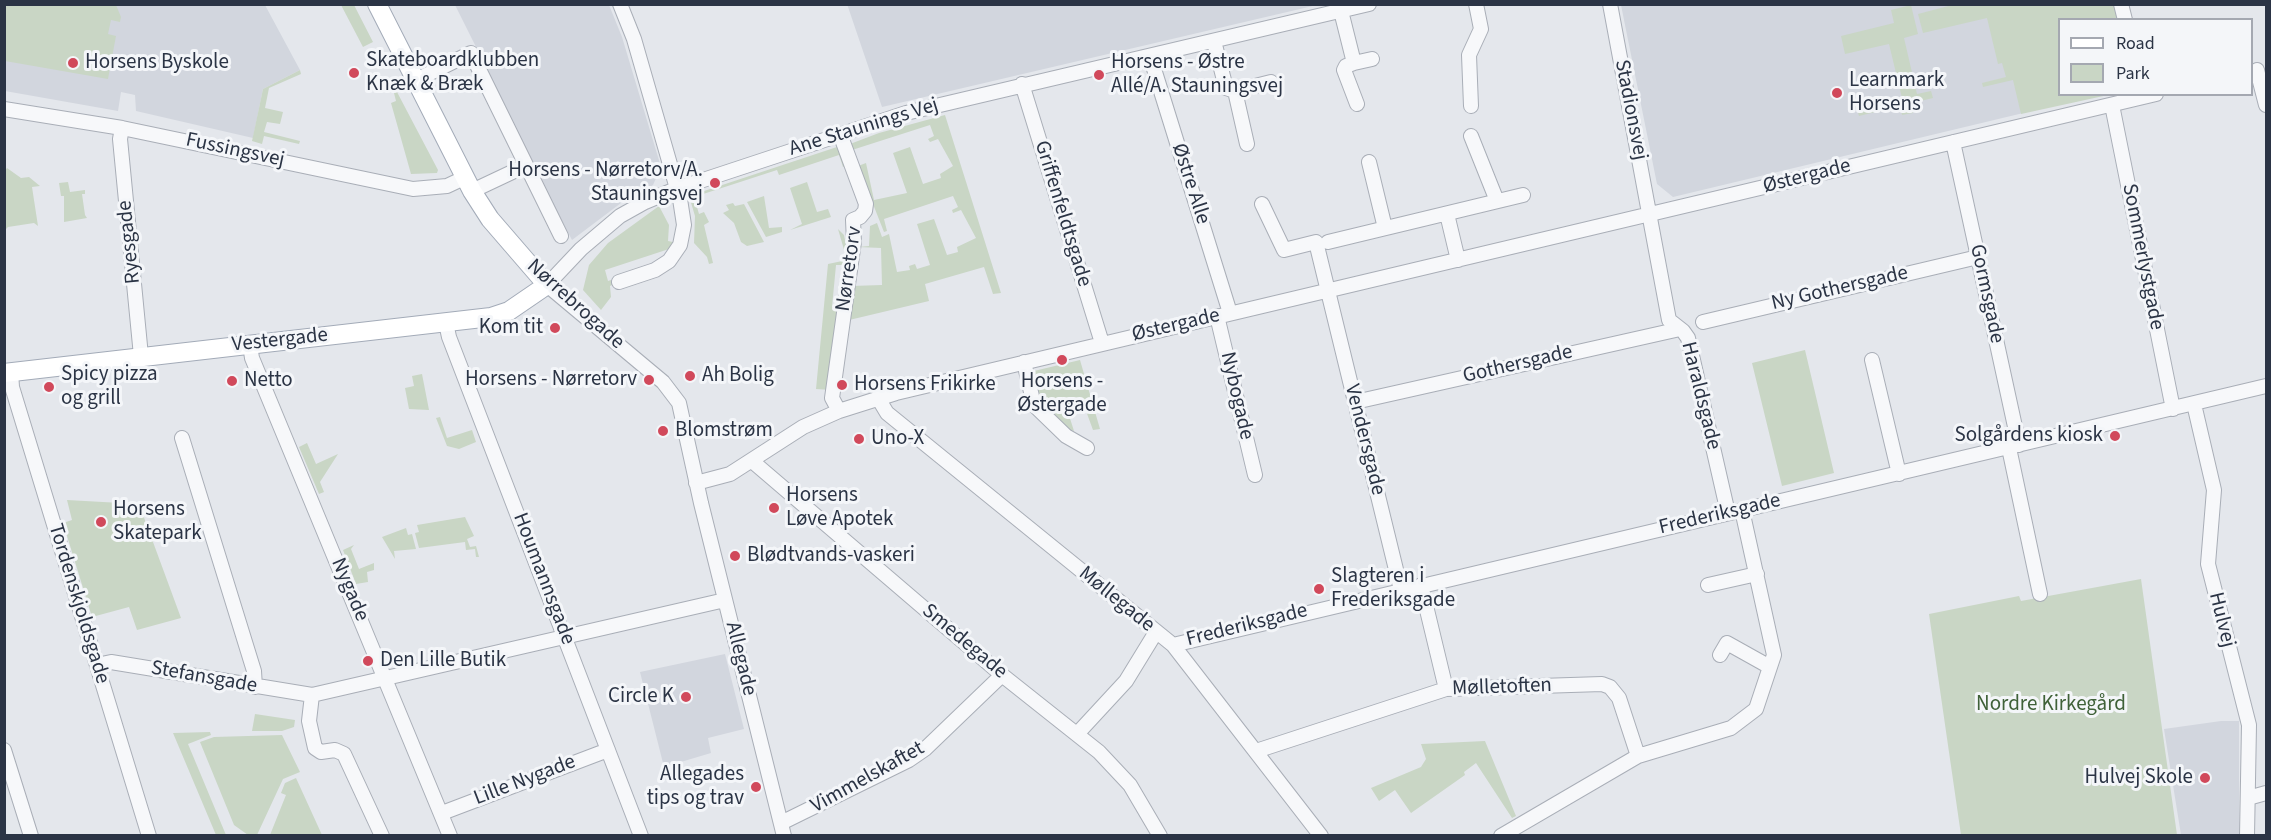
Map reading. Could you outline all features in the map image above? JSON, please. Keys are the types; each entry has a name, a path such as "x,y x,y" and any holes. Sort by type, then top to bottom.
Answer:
{"main road":[{"name":"Nørrebrogade","path":"377,4 468,185 490,219 547,285"},
{"name":"Vestergade","path":"8,372 491,317 508,311 547,285"}],"street":[{"path":"619,282 662,266 680,245 684,225 634,39 620,4"},
{"name":"Ane Staunings Vej","path":"547,285 581,249 620,216 676,189 890,117 1022,84 1369,4"},
{"path":"1471,106 1469,54 1481,29 1476,4"},
{"name":"Stadionsvej","path":"1610,4 1651,215"},
{"path":"1341,11 1354,63"},
{"path":"1214,41 1226,88 1235,91 1272,82"},
{"name":"Nørrebrogade","path":"414,81 471,53 561,236"},
{"name":"Østre Alle","path":"1150,56 1224,315"},
{"path":"1357,104 1344,70 1346,66 1372,59"},
{"path":"2258,70 2266,105"},
{"name":"Griffenfeldtsgade","path":"1022,84 1102,343"},
{"path":"1235,91 1247,144"},
{"name":"Østergade","path":"878,398 2147,96"},
{"name":"Sommerlystgade","path":"2112,105 2172,409"},
{"name":"Fussingsvej","path":"4,109 122,128 413,189 468,185"},
{"name":"Ryesgade","path":"122,128 120,139 141,356"},
{"name":"Nørretorv","path":"838,411 832,398 854,242 853,220 865,211 866,204 840,134"},
{"path":"1471,136 1497,201"},
{"name":"Gormsgade","path":"1953,142 1978,257 2040,594"},
{"path":"1370,162 1385,228"},
{"path":"468,185 525,166"},
{"path":"1328,242 1523,195"},
{"path":"1262,204 1284,250 1316,242 1328,290"},
{"path":"1447,213 1458,260"},
{"name":"Haraldsgade","path":"1651,215 1669,320 1688,338 1728,513"},
{"name":"Ny Gothersgade","path":"1703,322 1978,257"},
{"name":"Nørrebrogade","path":"547,285 663,382 673,393 682,414 696,483"},
{"name":"Vendersgade","path":"1328,290 1401,590"},
{"name":"Nybogade","path":"1224,315 1255,476"},
{"name":"Houmannsgade","path":"447,323 449,337 641,836"},
{"name":"Gothersgade","path":"1355,402 1680,329"},
{"name":"Nygade","path":"250,345 252,358 450,836"},
{"path":"1872,360 1899,474"},
{"path":"1024,362 1034,405 1066,436 1087,448"},
{"name":"Tordenskjoldsgade","path":"8,372 148,836"},
{"name":"Frederiksgade","path":"1173,645 2266,386"},
{"path":"696,483 730,474 803,427 838,411 878,398"},
{"name":"Møllegade","path":"878,398 886,413 1173,645 1321,836"},
{"name":"Hulvej","path":"2194,404 2214,490 2208,564 2248,725 2247,836"},
{"path":"182,438 254,671 255,687"},
{"name":"Smedegade","path":"752,461 1002,675 1099,752 1130,785 1160,836"},
{"name":"Allegade","path":"696,483 783,829"},
{"path":"1501,836 1638,756 1731,728 1756,709 1774,655 1742,510"},
{"path":"1708,585 1757,574"},
{"path":"1421,585 1446,689"},
{"name":"Stefansgade","path":"97,665 111,662 312,695 725,600"},
{"path":"1077,734 1126,681 1156,632"},
{"path":"1720,656 1727,643 1770,667"},
{"name":"Vimmelskaftet","path":"783,829 925,749 1002,675"},
{"name":"Mølletoften","path":"1256,751 1446,689 1602,684 1610,687 1619,698 1638,756"},
{"path":"312,695 309,721 315,747 321,752 335,750 344,754 382,836"},
{"path":"4,750 31,836"},
{"name":"Lille Nygade","path":"442,813 608,750"},
{"path":"2248,798 2266,793"}],"shaded area":[{"path":"847,4 1317,4 1317,5 882,107"},
{"path":"4,5 265,5 300,70 263,89 253,138 136,111 135,95 121,92 118,111 5,91"},
{"path":"455,5 609,5 622,37 661,167 653,185 621,203 572,240 482,65 484,63"},
{"name":"Learnmark Horsens","path":"1621,5 2007,5 2040,109 1673,197 1657,184"},
{"path":"725,654 744,729 708,738 711,753 664,767 640,672"},
{"name":"Hulvej Skole","path":"2221,721 2239,721 2239,835 2181,835 2164,729"}],"green space":[{"path":"1956,4 2115,5 2119,18 2058,18 2058,96 2103,96 2021,114 2013,80 1983,87 1982,83 2006,77 2002,63 1998,64 1987,18 1923,33 1918,14"},
{"path":"4,5 116,5 121,17 120,22 111,20 108,34 116,36 108,79 5,61"},
{"path":"341,5 354,5 373,42 363,47"},
{"path":"1911,5 1918,34 1904,38 1917,94 1931,91 1933,98 1912,103 1913,113 1902,115 1900,106 1859,116 1857,109 1902,98 1889,44 1845,54 1841,36 1894,23 1891,10"},
{"path":"300,70 301,74 269,88 265,108 283,112 280,124 267,122 264,132 300,141 299,144 264,136 262,144 252,141 263,89"},
{"path":"397,92 438,170 437,173 411,174 391,103 396,101 394,93"},
{"path":"945,115 1001,293 993,294 984,267 925,284 929,301 845,321 851,286 882,285 881,248 858,247 869,246 870,226 877,223 882,237 889,234 897,272 910,270 909,266 915,264 917,269 930,265 917,224 934,219 947,255 958,252 957,247 976,238 961,210 953,213 952,210 958,207 953,196 884,219 887,231 884,232 858,166 866,163 874,200 907,193 893,153 910,147 923,184 941,178 940,174 953,166 938,139 930,142 928,139 934,136 930,125 852,150 850,144 879,133"},
{"path":"837,147 846,166 843,167 839,155 779,175 777,170 694,197 699,214 704,212 709,222 704,225 713,263 709,264 707,257 694,243 695,216 689,196"},
{"path":"7,168 21,178 29,177 40,186 32,187 38,226 34,223 8,227 5,230 4,172"},
{"path":"68,182 70,192 85,190 85,194 82,194 87,218 64,222 64,196 61,196 59,183"},
{"path":"807,182 817,212 828,209 831,217 790,230 802,224 790,188"},
{"path":"764,196 769,228 782,227 782,232 766,237 747,202"},
{"path":"733,203 735,206 744,204 764,242 747,246 741,242 734,223 723,213 729,210 726,205"},
{"path":"659,206 669,225 668,241 673,242 669,249 605,270 608,281 611,280 611,297 601,310 583,290 589,265 608,243"},
{"path":"838,229 844,235 847,260"},
{"path":"847,260 845,265 836,265 832,307 841,309 831,390 816,389 828,264"},
{"path":"1805,350 1834,473 1782,486 1752,363"},
{"path":"1080,360 1100,429 1093,430 1082,400 1066,406 1074,431 1067,429 1042,406 1034,371"},
{"path":"422,374 429,410 409,409 405,388 414,386 412,376"},
{"path":"440,417 447,438 472,430 476,442 459,449 447,446 436,418"},
{"path":"307,443 316,464 338,454 320,482 324,492 319,494 299,447"},
{"path":"67,500 139,504 181,618 137,630 129,607 92,617 63,523 72,520"},
{"path":"465,517 474,536 467,539 470,547 476,546 479,557 476,557 475,549 466,550 465,542 419,548 415,533 419,532 417,525"},
{"path":"406,528 408,535 412,534 416,549 394,551 395,559 382,537"},
{"path":"354,545 351,549 359,569 374,563 374,570 367,572 368,582 356,584 343,550"},
{"name":"Nordre Kirkegård","path":"2141,579 2177,835 1961,835 1929,614 2019,596 2021,601"},
{"path":"255,714 295,720 294,727 282,731 252,731"},
{"path":"210,732 211,735 188,744 226,835 216,835 173,733"},
{"path":"282,735 300,772 283,779 257,835 248,835 234,825 200,742 214,737"},
{"path":"1485,741 1516,816 1512,818 1476,763 1464,772 1465,775 1411,813 1395,790 1379,801 1371,788 1421,767 1426,759 1421,744"},
{"path":"296,778 322,835 270,835 286,795 281,793 285,783"}],"place":[{"name":"Horsens Byskole","path":"73,63"},
{"name":"Skateboardklubben Knæk & Bræk","path":"354,73"},
{"name":"Horsens - Østre Allé/A. Stauningsvej","path":"1099,75"},
{"name":"Learnmark Horsens","path":"1837,93"},
{"name":"Horsens - Nørretorv/A. Stauningsvej","path":"715,183"},
{"name":"Kom tit","path":"555,328"},
{"name":"Horsens - Østergade","path":"1062,360"},
{"name":"Ah Bolig","path":"690,376"},
{"name":"Horsens - Nørretorv","path":"649,380"},
{"name":"Netto","path":"232,381"},
{"name":"Horsens Frikirke","path":"842,385"},
{"name":"Spicy pizza og grill","path":"49,387"},
{"name":"Blomstrøm","path":"663,431"},
{"name":"Solgårdens kiosk","path":"2115,436"},
{"name":"Uno-X","path":"859,439"},
{"name":"Horsens Løve Apotek","path":"774,508"},
{"name":"Horsens Skatepark","path":"101,522"},
{"name":"Blødtvands-vaskeri","path":"735,556"},
{"name":"Slagteren i Frederiksgade","path":"1319,589"},
{"name":"Den Lille Butik","path":"368,661"},
{"name":"Circle K","path":"686,697"},
{"name":"Hulvej Skole","path":"2205,778"},
{"name":"Allegades tips og trav","path":"756,787"}]}
